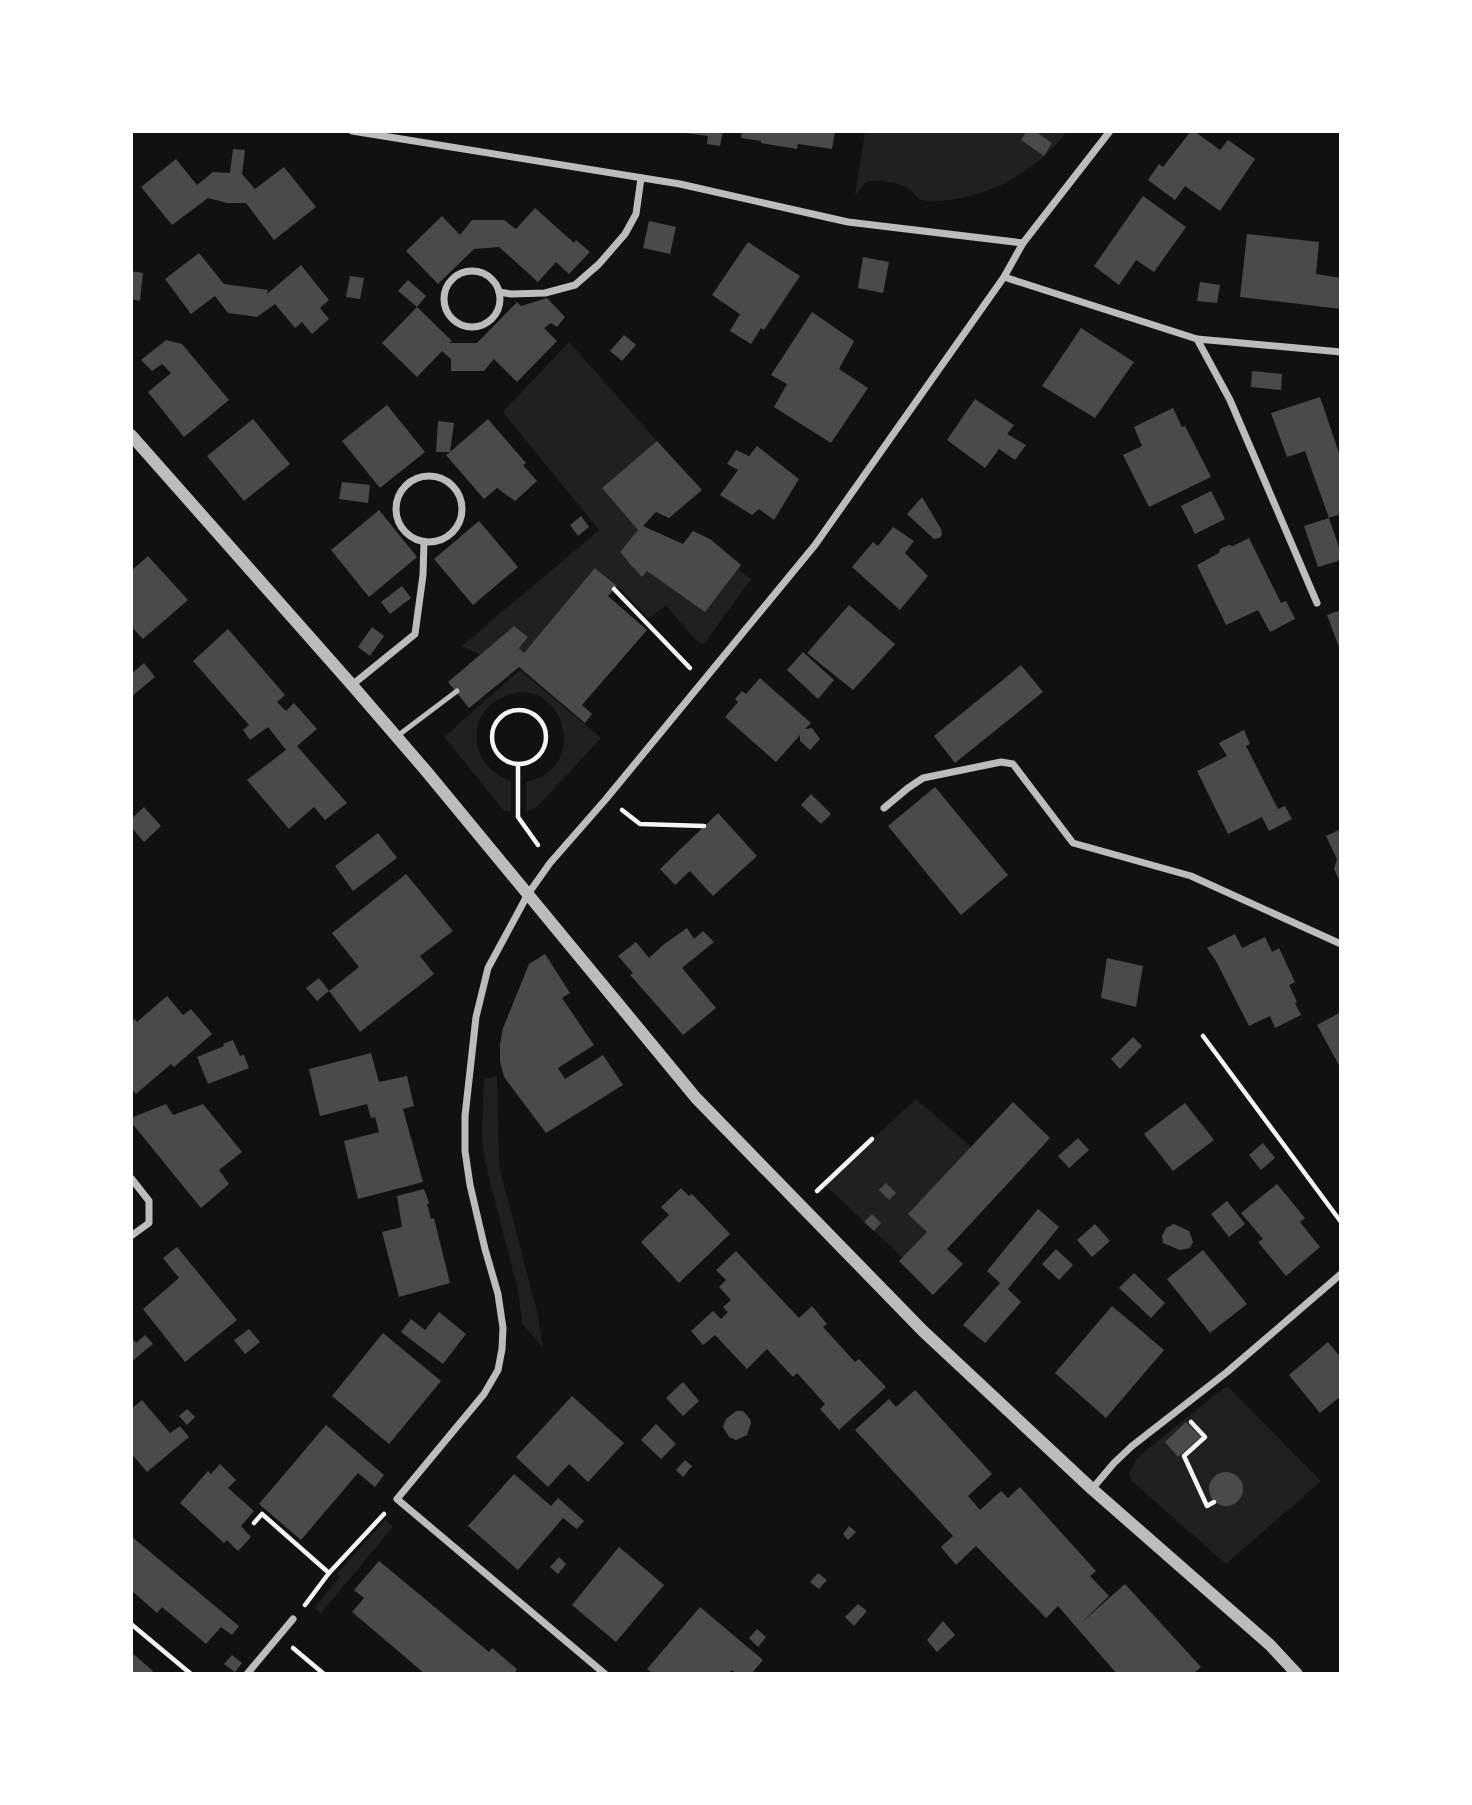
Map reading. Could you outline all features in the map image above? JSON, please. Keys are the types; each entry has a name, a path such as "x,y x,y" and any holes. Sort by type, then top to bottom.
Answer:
{"street":[{"path":"352,131 680,184 848,222 1023,243"},
{"path":"605,1674 397,1499 484,1394 498,1370 502,1339 500,1306 470,1185 465,1151 476,1017 488,968 528,894 550,863 815,545 1004,277 1023,243 1110,131"},
{"path":"499,292 545,293 575,285 599,264 625,234 636,214 642,178"},
{"path":"466,271 487,275 495,282 499,292 500,303 496,313 480,326 469,327 458,323 450,316 445,306 444,294 448,284 466,271"},
{"path":"1004,277 1196,339 1341,352"},
{"path":"1196,339 1230,400 1317,603"},
{"path":"131,435 352,685 696,1098 923,1331 1092,1489 1270,1645 1297,1674"},
{"path":"435,476 453,485 459,494 462,503 461,516 457,527 448,536 424,542 410,536 400,525 396,511 398,496 407,484 420,477 435,476"},
{"path":"352,685 415,634 423,575 424,542"},
{"path":"884,808 923,778 1001,761 1013,764 1073,843 1191,876 1341,944"},
{"path":"131,1178 149,1201 149,1223 131,1236"},
{"path":"1092,1489 1132,1446 1227,1372 1341,1274"},
{"path":"247,1674 293,1619"}],"lane":[{"path":"396,737 457,691"}],"path":[{"path":"614,589 703,682"},
{"path":"520,709 537,715 546,729 546,747 534,760 517,765 502,759 492,744 493,726 504,713 520,709"},
{"path":"517,765 518,817 550,863"},
{"path":"606,799 640,824 704,826"},
{"path":"1203,1036 1341,1222"},
{"path":"801,1206 872,1139"},
{"path":"1179,1408 1205,1437 1184,1456 1208,1506 1214,1502"},
{"path":"293,1619 329,1573 397,1499"},
{"path":"254,1523 262,1514 329,1573"},
{"path":"131,1624 191,1674"},
{"path":"279,1636 324,1674"}],"shaded area":[{"path":"865,131 1067,131 1040,160 1008,181 972,196 927,201 903,186 877,181 867,182 855,196"},
{"path":"569,342 657,441 602,488 638,530 621,552 642,577 647,571 738,569 751,579 704,644 699,643 666,606 648,618 596,568 524,653 519,648 528,637 514,626 480,655 462,646 599,530 503,412"},
{"path":"520,670 601,738 537,807 526,812 526,782 547,773 559,759 564,742 562,725 554,709 541,697 525,692 505,696 491,704 481,717 476,737 486,764 501,777 511,781 511,812 502,808 444,737"},
{"path":"497,1076 499,1166 538,1316 543,1348 522,1323 518,1290 483,1151 484,1079"},
{"path":"916,1099 971,1147 927,1232 903,1258 824,1184"},
{"path":"1228,1387 1321,1481 1226,1564 1132,1481 1129,1473 1138,1457"},
{"path":"385,1520 393,1527 321,1613 314,1608 340,1577 337,1574"}],"building":[{"path":"685,131 723,131 720,146 707,144 708,136"},
{"path":"742,131 835,131 832,149 798,144 797,149 741,138"},
{"path":"1027,131 1035,131 1052,143 1044,156 1021,140"},
{"path":"1191,131 1220,150 1228,140 1255,159 1220,211 1185,186 1175,200 1148,180 1159,164 1163,167"},
{"path":"233,149 245,150 242,174 255,189 284,167 316,207 274,240 246,203 227,203 208,198 172,225 141,187 176,159 197,185 213,172 230,173"},
{"path":"1143,196 1186,227 1154,272 1136,260 1119,285 1094,266"},
{"path":"535,208 574,243 576,240 590,252 569,274 556,262 538,282 499,247 474,249 438,284 406,251 442,216 460,235 472,220 504,220 516,229"},
{"path":"649,221 676,227 670,254 643,248"},
{"path":"1247,234 1319,242 1316,274 1341,278 1341,309 1240,297"},
{"path":"748,242 800,276 764,330 761,328 751,344 730,331 740,314 712,295"},
{"path":"199,253 224,284 268,290 267,294 301,265 329,300 320,308 329,319 312,334 302,322 295,328 275,304 257,317 228,313 215,296 191,314 165,279"},
{"path":"863,257 889,262 883,293 858,288"},
{"path":"131,271 143,273 140,301 131,299"},
{"path":"350,276 364,278 360,299 346,297"},
{"path":"408,280 426,296 417,307 398,291"},
{"path":"1200,282 1220,285 1217,303 1197,301"},
{"path":"547,298 565,317 557,327 551,323 544,328 557,341 517,382 494,359 484,371 451,371 451,359 442,351 417,377 382,343 417,307 452,341 449,343 477,343 517,302 521,306"},
{"path":"812,312 854,341 839,369 868,388 831,443 774,407 787,384 771,375"},
{"path":"1081,328 1134,362 1095,418 1042,386"},
{"path":"624,335 636,345 622,361 610,351"},
{"path":"166,340 182,344 229,400 184,437 148,392 171,373 162,364 152,371 141,360"},
{"path":"1252,371 1282,374 1281,390 1251,387"},
{"path":"1320,397 1341,459 1341,514 1329,518 1305,451 1287,457 1271,413"},
{"path":"975,399 1014,425 1007,434 1026,445 1015,460 999,449 985,468 947,440"},
{"path":"387,405 425,452 380,488 342,441"},
{"path":"1173,408 1211,477 1149,507 1123,455 1142,446 1134,427"},
{"path":"253,419 290,464 244,501 207,456"},
{"path":"488,419 526,463 523,465 537,481 515,501 497,488 484,499 446,455"},
{"path":"438,421 454,423 450,452 436,452"},
{"path":"657,441 702,490 669,518 656,512 643,526 683,544 693,531 710,539 741,565 705,612 647,571 642,577 620,552 638,530 602,488"},
{"path":"757,446 799,479 774,520 759,509 752,515 720,495 738,470 727,464 736,450 749,456"},
{"path":"342,482 370,485 368,503 339,499"},
{"path":"1211,491 1225,519 1195,534 1181,506"},
{"path":"922,497 941,529 940,538 934,539 907,514"},
{"path":"379,510 417,557 369,597 331,550"},
{"path":"581,516 589,527 578,536 570,525"},
{"path":"1329,518 1341,560 1318,567 1304,526"},
{"path":"479,521 518,567 473,605 434,559"},
{"path":"893,527 914,541 905,553 928,576 900,610 852,567 873,542 878,546"},
{"path":"1249,538 1281,603 1286,601 1295,619 1270,632 1258,610 1226,625 1197,565 1219,553 1220,549"},
{"path":"148,556 188,600 143,639 131,626 131,571"},
{"path":"595,568 617,586 608,596 647,630 582,705 592,714 585,723 519,667 469,708 448,682 514,626 528,637 519,648 524,653"},
{"path":"402,586 411,598 390,614 381,602"},
{"path":"849,605 895,644 853,690 807,653"},
{"path":"1341,610 1341,650 1340,650 1327,615"},
{"path":"372,627 384,636 370,656 358,647"},
{"path":"228,629 285,695 277,702 286,711 294,703 317,729 297,746 347,803 325,820 314,807 289,829 247,780 286,750 268,727 250,740 243,730 249,725 193,661"},
{"path":"803,652 834,680 818,699 787,670"},
{"path":"144,663 155,677 131,697 131,674"},
{"path":"1021,665 1043,692 955,763 934,736"},
{"path":"760,678 811,723 805,729 812,728 820,739 810,750 800,741 800,735 776,762 725,717 738,702 735,699 742,691 746,694"},
{"path":"1244,730 1250,744 1246,746 1278,809 1285,806 1292,819 1269,831 1262,817 1228,834 1197,771 1227,756 1219,743"},
{"path":"935,787 1008,875 961,915 888,826"},
{"path":"811,794 831,814 821,824 801,805"},
{"path":"144,807 161,826 144,842 131,827 131,819"},
{"path":"718,813 757,856 713,896 690,871 675,885 660,869"},
{"path":"1341,829 1341,884 1334,869 1337,859 1326,836"},
{"path":"378,833 397,858 353,891 335,866"},
{"path":"406,874 453,931 420,956 434,974 360,1032 329,991 359,967 332,933"},
{"path":"687,928 694,939 703,931 714,942 682,968 716,1008 683,1035 630,975 633,973 618,956 636,942 649,958"},
{"path":"1235,934 1242,948 1265,937 1272,952 1279,948 1295,982 1289,985 1301,1015 1275,1028 1270,1016 1249,1026 1207,948"},
{"path":"545,954 570,993 562,998 594,1045 558,1068 565,1079 603,1055 623,1085 546,1133 504,1077 500,1061 503,1028 529,964"},
{"path":"1107,958 1143,966 1136,1007 1101,998"},
{"path":"319,978 329,991 317,1001 306,988"},
{"path":"167,996 183,1015 191,1009 212,1034 174,1067 171,1064 136,1094 131,1088 131,1023 135,1019 137,1022"},
{"path":"1341,1012 1341,1069 1317,1025"},
{"path":"1133,1037 1142,1046 1120,1069 1111,1059"},
{"path":"233,1040 240,1056 244,1055 249,1068 208,1084 197,1057"},
{"path":"371,1053 379,1082 407,1076 414,1106 403,1109 423,1182 358,1199 344,1141 379,1132 375,1117 371,1118 367,1104 320,1116 309,1069"},
{"path":"1013,1102 1050,1138 947,1249 963,1264 933,1295 899,1261 927,1232 908,1214"},
{"path":"1185,1103 1214,1140 1173,1171 1144,1134"},
{"path":"166,1104 173,1115 203,1104 242,1152 219,1170 229,1184 201,1208 131,1122 131,1118"},
{"path":"1078,1138 1089,1150 1069,1168 1058,1156"},
{"path":"1263,1143 1275,1158 1261,1170 1249,1155"},
{"path":"886,1183 896,1193 889,1200 879,1190"},
{"path":"1277,1184 1305,1218 1300,1222 1320,1247 1286,1276 1258,1242 1263,1239 1241,1213"},
{"path":"681,1188 689,1196 692,1194 730,1234 679,1283 641,1242 669,1215 661,1207"},
{"path":"424,1189 450,1283 399,1297 382,1232 402,1227 397,1196"},
{"path":"1227,1201 1245,1224 1229,1237 1211,1214"},
{"path":"1038,1209 1059,1227 1008,1289 1021,1302 985,1343 963,1325 1000,1283 987,1271"},
{"path":"872,1214 881,1223 874,1231 864,1222"},
{"path":"1095,1224 1110,1241 1092,1257 1077,1240"},
{"path":"1174,1224 1189,1231 1193,1242 1190,1248 1180,1250 1163,1243 1162,1236 1166,1228"},
{"path":"177,1247 237,1320 185,1362 143,1309 179,1278 163,1258"},
{"path":"1056,1249 1073,1265 1059,1280 1042,1264"},
{"path":"1203,1250 1247,1304 1210,1333 1167,1279"},
{"path":"736,1251 799,1318 812,1306 827,1324 823,1327 855,1362 859,1359 886,1387 839,1430 820,1409 825,1404 797,1373 793,1377 767,1349 747,1369 715,1335 703,1345 691,1331 713,1311 721,1319 728,1312 723,1307 731,1300 719,1287 726,1280 716,1270"},
{"path":"1134,1273 1165,1303 1151,1318 1119,1288"},
{"path":"1112,1306 1164,1350 1106,1418 1055,1373"},
{"path":"439,1312 466,1334 443,1364 401,1332 411,1319 425,1330"},
{"path":"249,1329 260,1342 245,1354 234,1340"},
{"path":"383,1333 441,1381 389,1444 332,1396"},
{"path":"145,1335 153,1344 131,1362 131,1337 136,1343"},
{"path":"1328,1342 1341,1358 1341,1396 1320,1413 1289,1375"},
{"path":"683,1382 699,1401 683,1416 666,1398"},
{"path":"915,1390 992,1474 968,1496 980,1510 1001,1491 1008,1498 1020,1487 1096,1571 1090,1576 1109,1596 1080,1624 1125,1584 1201,1667 1193,1674 1117,1674 1058,1606 1046,1618 976,1546 956,1565 941,1547 953,1536 855,1430 889,1399 896,1407"},
{"path":"572,1396 624,1443 588,1482 569,1464 548,1487 516,1457"},
{"path":"142,1400 170,1433 180,1426 189,1437 147,1472 131,1453 131,1409"},
{"path":"187,1409 195,1417 187,1425 179,1416"},
{"path":"736,1411 743,1411 751,1423 747,1435 736,1440 729,1437 723,1427 726,1419"},
{"path":"1186,1422 1201,1437 1178,1457 1165,1442"},
{"path":"656,1424 676,1444 661,1459 641,1440"},
{"path":"326,1425 384,1475 375,1487 358,1473 301,1540 259,1504"},
{"path":"685,1460 692,1466 683,1477 676,1470"},
{"path":"220,1464 236,1480 228,1488 254,1511 241,1526 251,1537 238,1551 227,1540 224,1543 180,1503 208,1471 211,1474"},
{"path":"1226,1472 1238,1477 1243,1489 1238,1501 1226,1506 1214,1501 1209,1489 1214,1477"},
{"path":"514,1474 551,1506 558,1498 584,1521 577,1529 563,1518 518,1570 468,1526"},
{"path":"849,1526 856,1532 848,1540 843,1534"},
{"path":"131,1536 239,1626 232,1635 221,1627 206,1644 162,1607 157,1613 131,1590"},
{"path":"619,1547 664,1585 616,1642 572,1605"},
{"path":"559,1557 566,1564 558,1574 550,1567"},
{"path":"379,1561 489,1652 492,1648 517,1669 514,1674 425,1674 352,1612 364,1598 354,1590"},
{"path":"818,1573 827,1580 819,1589 810,1582"},
{"path":"858,1604 867,1611 854,1626 845,1617"},
{"path":"700,1607 763,1660 751,1674 736,1674 732,1670 728,1674 653,1674 647,1669"},
{"path":"943,1621 955,1635 937,1652 927,1640"},
{"path":"757,1629 766,1637 758,1647 749,1638"},
{"path":"131,1652 153,1671 150,1674 131,1674"},
{"path":"232,1655 242,1663 235,1672 224,1664"}]}
